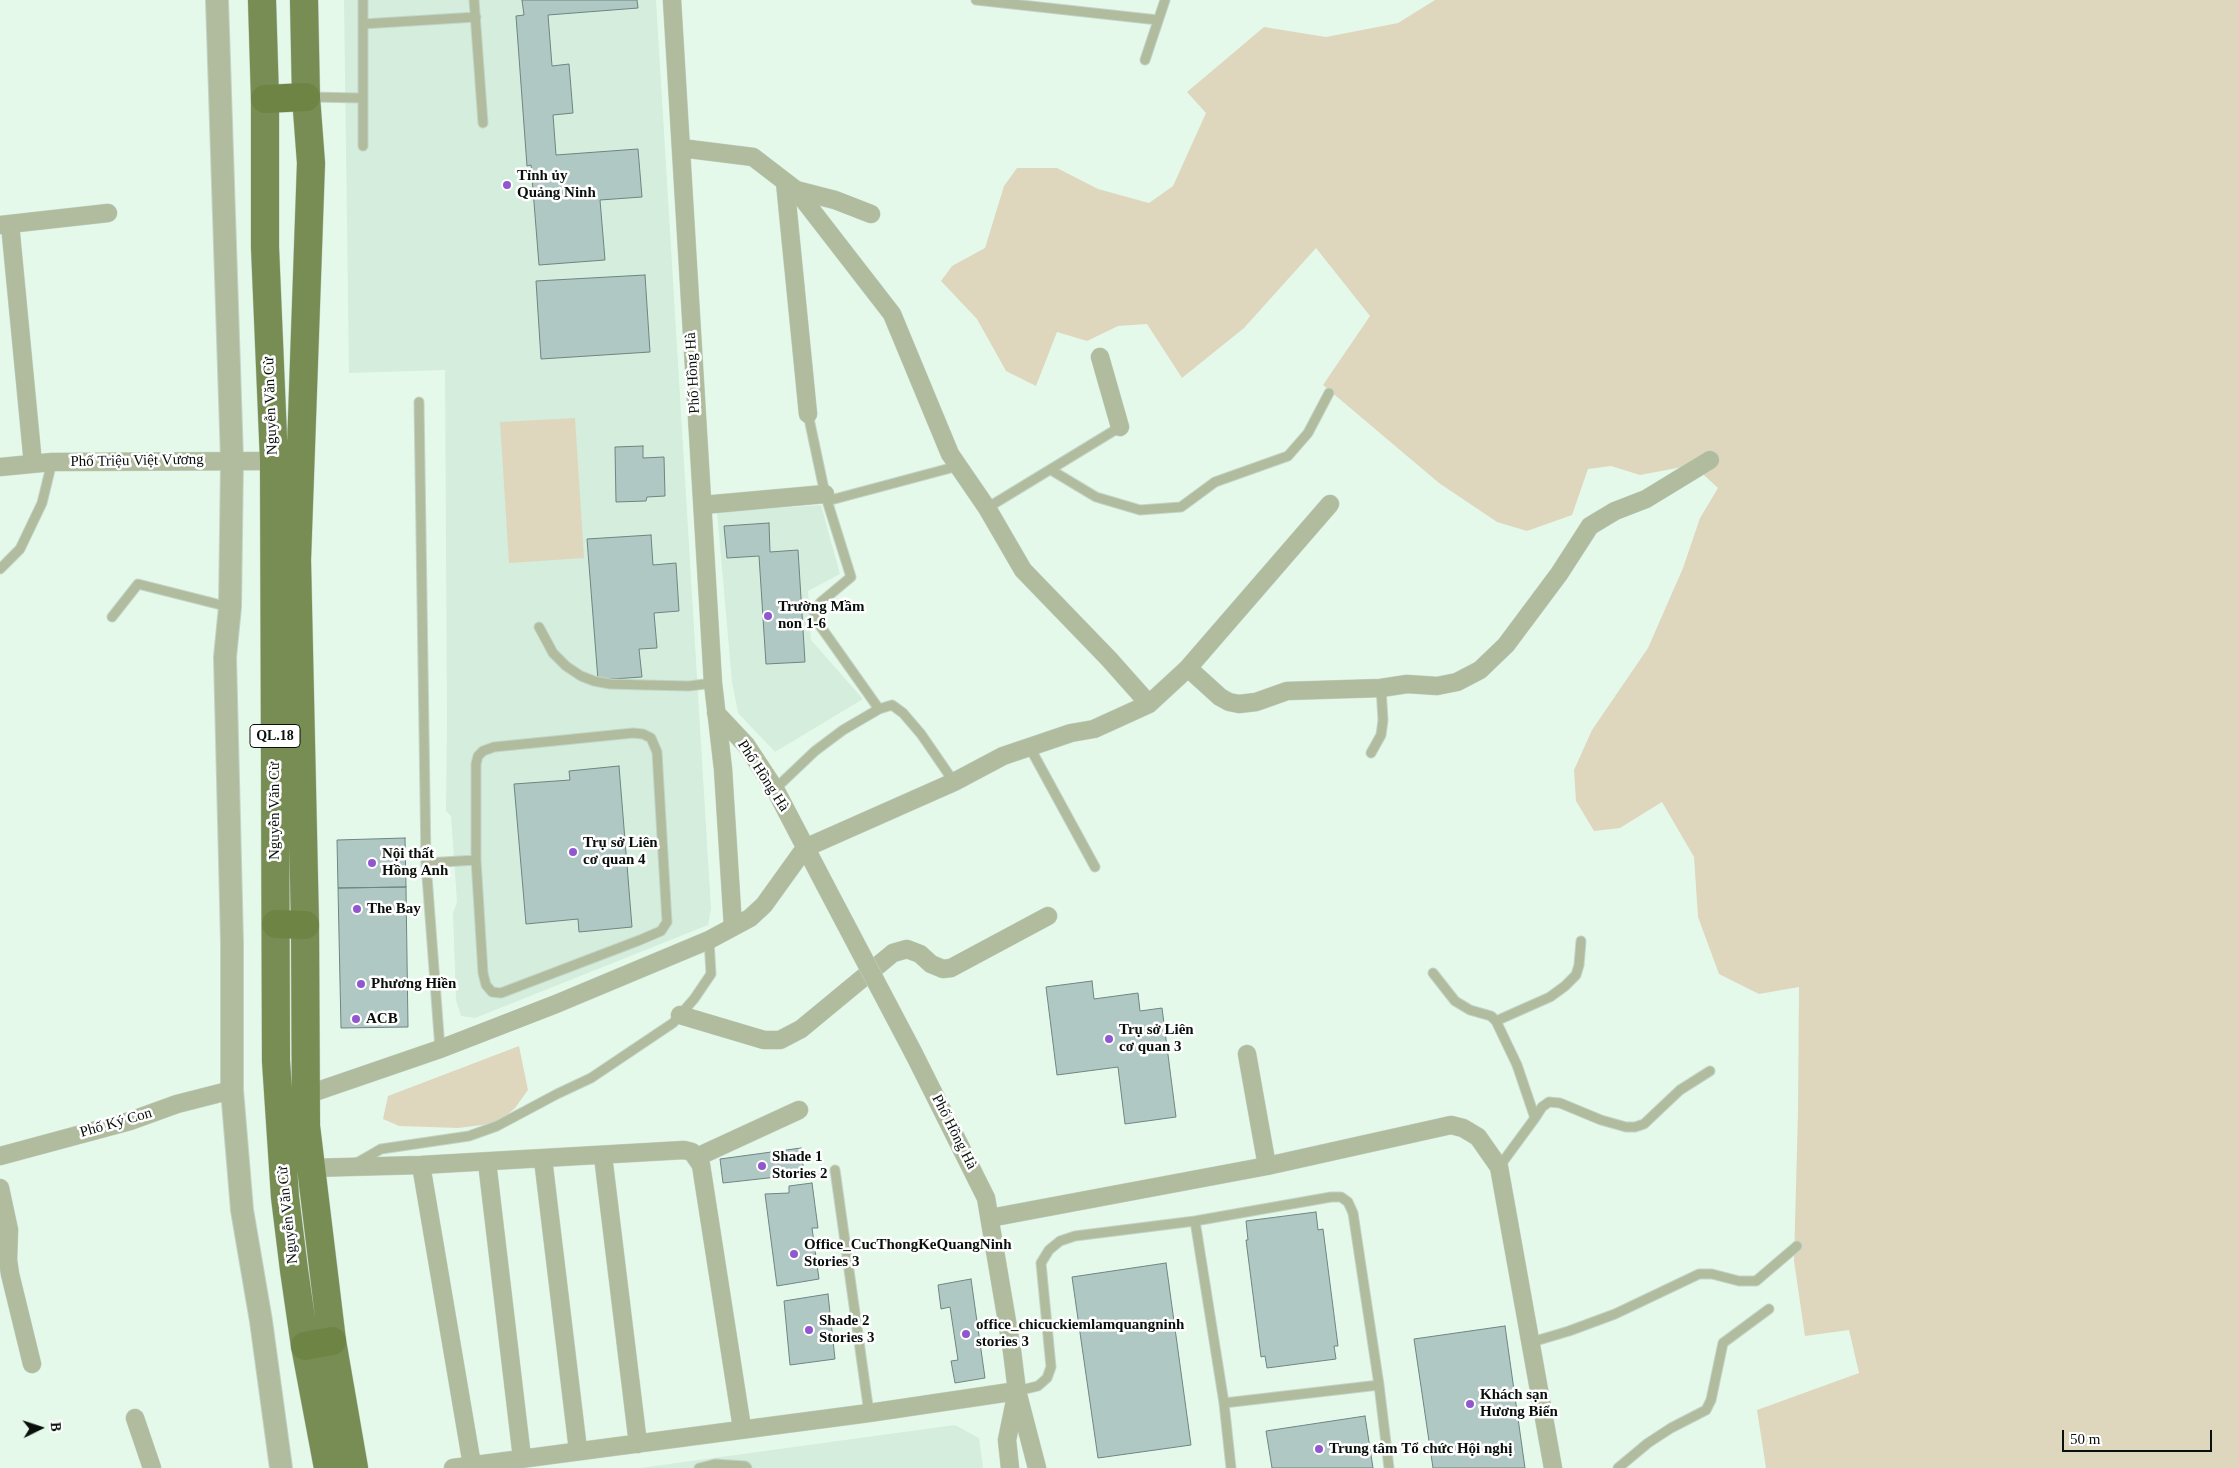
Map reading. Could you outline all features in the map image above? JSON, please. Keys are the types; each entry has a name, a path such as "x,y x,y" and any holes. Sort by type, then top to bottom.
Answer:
{"highway":[{"path":"265,99 306,97"},
{"path":"276,924 305,925"},
{"path":"305,1346 332,1341"}],"main road":[{"name":"Nguyễn Văn Cừ","path":"262,0 265,99 265,246 274,461 276,1061 285,1197 305,1346 328,1468"},
{"name":"Nguyễn Văn Cừ","path":"304,0 306,97 310,163 297,560 305,925 306,1126 332,1341 354,1468"}],"street":[{"path":"217,0 232,460 230,607 225,657 232,943 232,1090 242,1210 261,1321 281,1468"},
{"name":"Phố Hồng Hà","path":"672,0 716,713 746,745 775,789 981,1185 990,1218 1017,1390 1036,1468"},
{"path":"681,148 753,157 791,186 892,314 950,454 987,508 1023,570 1109,659 1149,704"},
{"path":"791,186 871,214"},
{"path":"791,186 808,414"},
{"path":"33,464 5,224 108,214"},
{"path":"1100,357 1120,427"},
{"path":"1188,668 1220,697 1229,702 1239,704 1256,702 1287,691 1381,688 1407,684 1437,686 1457,682 1480,670 1506,645 1559,574 1590,526 1615,511 1646,499 1710,460"},
{"name":"Phố Triệu Việt Vương","path":"0,466 52,462 274,461"},
{"path":"702,504 826,498"},
{"path":"306,1095 440,1049 556,1004 709,940 750,918 764,905 806,848 954,782 1003,756 1029,746 1094,729 1149,704 1188,668 1330,504"},
{"path":"716,713 723,768 733,927"},
{"path":"680,1015 748,1036 764,1040 780,1040 801,1029 893,953 907,949 920,954 931,964 943,969 951,968 1048,916"},
{"path":"1248,1054 1267,1166"},
{"name":"Phố Ký Con","path":"0,1156 130,1121 178,1104 232,1090"},
{"path":"697,1157 799,1110"},
{"path":"990,1218 1267,1166 1451,1125 1463,1128 1478,1137 1500,1167 1553,1468"},
{"path":"311,1168 487,1162 684,1150 692,1152 701,1165 742,1428"},
{"path":"603,1156 638,1444"},
{"path":"543,1159 578,1450"},
{"path":"487,1162 522,1458"},
{"path":"421,1165 472,1466"},
{"path":"0,1188 9,1230 8,1260 10,1274 32,1364"},
{"path":"453,1468 578,1450 638,1444 1017,1390"},
{"name":"Phố Hồng Hà","path":"1010,1468 1007,1440 1017,1390"},
{"path":"135,1418 152,1468"}],"lane":[{"path":"363,0 363,146"},
{"path":"474,0 483,123"},
{"path":"976,0 1158,20"},
{"path":"1145,60 1165,0"},
{"path":"363,24 476,17"},
{"path":"306,97 363,98"},
{"path":"1050,470 1096,497 1140,510 1181,507 1215,482 1288,456 1308,433 1329,393"},
{"path":"419,402 426,863 440,1049"},
{"path":"808,414 826,498 851,577 821,602 814,611 816,620 879,709"},
{"path":"987,508 1120,427"},
{"path":"0,569 20,549 42,503 52,462"},
{"path":"826,498 958,466"},
{"path":"112,616 138,584 230,607"},
{"path":"539,628 553,653 566,666 581,676 594,681 610,684 645,685 689,686 713,684"},
{"path":"1370,753 1381,735 1383,720 1381,688"},
{"path":"775,789 815,751 843,730 879,709 892,705 903,712 921,734 954,782"},
{"path":"633,733 643,734 651,738 657,752 668,911 667,922 660,931 501,993 492,992 486,985 483,973 476,860 476,764 478,756 483,751 494,747 633,733"},
{"path":"1029,746 1095,866"},
{"path":"426,863 476,860"},
{"path":"351,1167 363,1158 381,1149 469,1136 497,1126 590,1078 673,1023 694,1000 711,974 709,940"},
{"path":"1496,1021 1550,997 1565,986 1578,970 1581,941"},
{"path":"1433,973 1455,1001 1470,1010 1491,1016 1496,1021 1514,1057 1535,1118"},
{"path":"1500,1167 1542,1107 1549,1102 1560,1103 1602,1120 1626,1127 1635,1127 1644,1124 1680,1090 1710,1071"},
{"path":"835,1170 869,1412"},
{"path":"1017,1390 1038,1386 1047,1378 1051,1367 1041,1263 1049,1250 1060,1242 1075,1236 1195,1221 1331,1197 1341,1197 1348,1202 1353,1212 1379,1385 1388,1468"},
{"path":"1195,1221 1224,1403 1231,1468"},
{"path":"1532,1342 1615,1314 1698,1274 1712,1274 1739,1281 1756,1281 1797,1246"},
{"path":"1618,1468 1656,1438 1706,1410 1711,1400 1723,1343 1769,1309"},
{"path":"1224,1403 1379,1385"},
{"path":"699,1468 716,1464 745,1466 747,1468"}],"shaded area":[{"name":"Tỉnh ủy Quảng Ninh","path":"344,0 656,0 711,909 708,925 475,1018 461,1016 456,1000 453,913 457,902 451,816 446,811 445,370 349,373"},
{"path":"1435,0 2239,0 2239,1468 1766,1468 1757,1410 1859,1373 1849,1330 1805,1336 1794,1261 1799,987 1759,994 1719,974 1698,917 1694,857 1662,802 1620,828 1594,831 1576,801 1574,770 1592,730 1648,648 1683,568 1700,518 1718,488 1693,465 1640,475 1611,466 1588,469 1572,515 1527,531 1497,522 1439,483 1323,385 1370,316 1316,248 1244,328 1182,378 1147,324 1118,326 1087,341 1057,332 1036,386 1006,371 977,319 941,281 952,266 985,248 1004,186 1017,168 1057,168 1098,189 1149,203 1173,186 1206,113 1187,92 1264,27 1326,37 1398,23"},
{"path":"575,418 584,558 509,563 500,422"},
{"name":"Trường Mầm non 1-6","path":"821,505 840,574 808,591 811,640 863,699 775,752 738,713 732,682 717,512"},
{"path":"519,1046 528,1090 515,1108 498,1123 458,1128 399,1126 383,1119 388,1096"},
{"path":"955,1425 979,1438 983,1468 640,1468"}],"building":[{"path":"522,0 637,0 638,8 548,15 552,66 569,64 573,113 553,115 556,155 638,149 642,197 600,200 605,260 539,265 531,165 527,166 516,16 524,15"},
{"path":"645,275 650,352 541,359 536,281"},
{"path":"643,446 643,458 664,457 665,496 647,497 646,501 616,502 615,447"},
{"path":"769,523 770,552 798,550 805,662 766,664 759,556 727,558 724,526"},
{"path":"651,535 653,565 676,563 679,611 654,613 657,648 639,649 642,677 598,680 587,539"},
{"name":"Trụ sở Liên cơ quan 4","path":"619,766 632,927 579,932 578,919 526,924 514,784 570,780 569,771"},
{"name":"Nội thất Hồng Anh","path":"405,838 406,887 338,888 337,840"},
{"path":"406,887 408,1027 341,1028 338,888"},
{"name":"Trụ sở Liên cơ quan 3","path":"1092,981 1094,999 1138,993 1140,1011 1162,1008 1176,1117 1125,1124 1118,1067 1057,1075 1046,987"},
{"name":"Shade 1 Stories 2","path":"801,1148 804,1174 723,1183 720,1159"},
{"name":"Office_CucThongKeQuangNinh Stories 3","path":"812,1183 818,1228 812,1228 819,1279 777,1286 765,1194 789,1193 789,1186"},
{"path":"1316,1212 1318,1230 1323,1229 1338,1346 1334,1346 1336,1359 1267,1368 1265,1356 1261,1357 1246,1240 1248,1240 1246,1221"},
{"path":"1166,1263 1191,1445 1098,1458 1072,1277"},
{"name":"office_chicuckiemlamquangninh stories 3","path":"971,1279 985,1378 955,1383 951,1361 958,1360 950,1307 941,1309 938,1285"},
{"name":"Shade 2 Stories 3","path":"828,1294 835,1359 790,1365 784,1301"},
{"name":"Khách sạn Hương Biển","path":"1505,1326 1525,1468 1433,1468 1414,1339"},
{"name":"Trung tâm Tổ chức Hội nghị","path":"1365,1416 1373,1468 1272,1468 1266,1431"}],"place":[{"name":"Tỉnh ủy Quảng Ninh","path":"507,185"},
{"name":"Trường Mầm non 1-6","path":"768,616"},
{"name":"Trụ sở Liên cơ quan 4","path":"573,852"},
{"name":"Nội thất Hồng Anh","path":"372,863"},
{"name":"The Bay","path":"357,909"},
{"name":"Phương Hiền","path":"361,984"},
{"name":"ACB","path":"356,1019"},
{"name":"Trụ sở Liên cơ quan 3","path":"1109,1039"},
{"name":"Shade 1 Stories 2","path":"762,1166"},
{"name":"Office_CucThongKeQuangNinh Stories 3","path":"794,1254"},
{"name":"Shade 2 Stories 3","path":"809,1330"},
{"name":"office_chicuckiemlamquangninh stories 3","path":"966,1334"},
{"name":"Khách sạn Hương Biển","path":"1470,1404"},
{"name":"Trung tâm Tổ chức Hội nghị","path":"1319,1449"}]}
